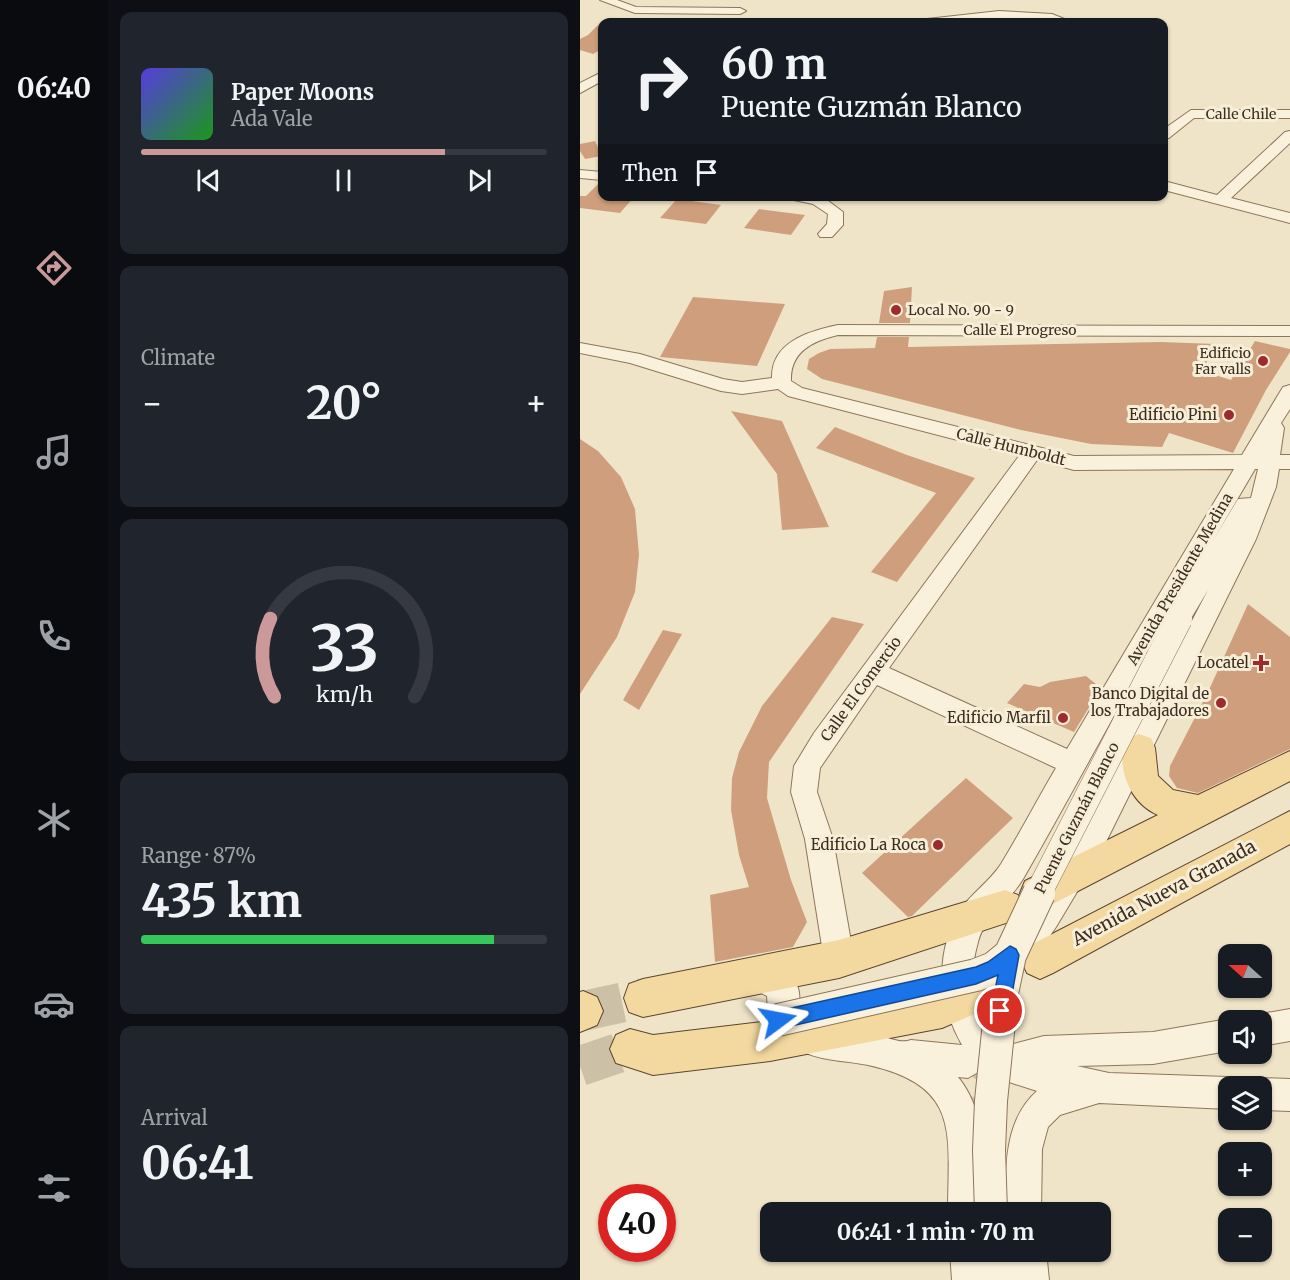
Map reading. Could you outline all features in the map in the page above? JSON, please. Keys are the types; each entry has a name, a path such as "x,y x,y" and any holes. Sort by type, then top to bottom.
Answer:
{"main road":[{"path":"1139,748 1139,770 1149,792 1164,802 1186,809 1199,810"},
{"path":"1054,886 1108,856 1290,765"},
{"name":"Avenida Nueva Granada","path":"630,1049 653,1055 774,1031 920,1013 959,1003 1016,966 1290,826"},
{"path":"643,998 839,959 989,912"}],"street":[{"path":"606,0 635,10 742,11"},
{"path":"991,18 1021,16 1051,18"},
{"path":"580,88 598,78"},
{"name":"Calle Chile","path":"1168,132 1191,114 1290,114"},
{"path":"1220,200 1290,135"},
{"path":"580,174 598,176"},
{"path":"1168,187 1290,218"},
{"path":"818,201 835,212 837,219 826,234"},
{"name":"Calle El Progreso","path":"782,383 780,370 785,356 802,342 819,333 838,330 1290,331"},
{"path":"580,348 633,358 721,385 742,388 782,383"},
{"name":"Calle Humboldt","path":"782,383 795,392 1074,463 1269,463"},
{"name":"Avenida Presidente Medina","path":"1016,966 1046,917 1054,886 1092,841 1245,539 1266,487 1269,463 1290,391"},
{"name":"Calle El Comercio","path":"839,959 819,839 804,792 807,766 1032,453"},
{"name":"Avenida Presidente Medina","path":"989,912 994,896 1013,870 1072,763 1269,463"},
{"name":"Puente Guzmán Blanco","path":"991,1202 991,1101 1002,993 1016,966 1060,848 1179,619 1269,463"},
{"path":"873,672 1072,763"},
{"path":"989,912 967,930 958,965 959,1003 963,1018 976,1043 1004,1060 1063,1051 1143,1049 1218,1037"},
{"path":"774,1031 994,968 1016,966"},
{"path":"756,974 772,980 782,988 784,1012 778,1029 774,1031"},
{"path":"1272,1028 1290,1025"},
{"path":"774,1031 890,1053 1004,1060 1108,1089"},
{"path":"890,1053 926,1068 948,1087 962,1115 965,1128 966,1202"},
{"path":"1023,1202 1026,1148 1030,1125 1037,1110 1053,1099 1072,1091 1108,1089 1218,1093"},
{"path":"1272,1094 1290,1095"},
{"path":"969,1262 970,1280"},
{"path":"996,1262 998,1280"},
{"path":"1029,1262 1031,1280"}],"building":[{"path":"598,25 598,51 593,54 580,50 580,39"},
{"path":"595,141 598,157 585,159 580,151 580,144"},
{"path":"598,184 598,201 631,201 620,213 580,208 580,196 586,196"},
{"path":"675,201 721,205 706,224 660,218"},
{"path":"759,209 805,215 791,235 744,228"},
{"name":"Local No. 90 - 9","path":"912,287 910,323 879,323 884,291"},
{"path":"693,297 785,304 757,366 660,357"},
{"path":"877,337 909,337 908,347 1161,342 1216,344 1202,371 1231,380 1255,341 1290,349 1290,352 1266,390 1233,453 1169,433 1162,447 1091,444 1021,430 822,379 807,369 809,359 819,353 830,349 875,348"},
{"path":"731,411 782,421 829,527 782,530 777,474"},
{"path":"835,427 975,478 897,582 871,572 936,493 816,448"},
{"path":"580,439 598,451 621,477 635,509 639,555 635,592 617,637 580,694"},
{"path":"1248,604 1290,637 1290,749 1198,793 1177,788 1169,776 1170,766 1208,692"},
{"path":"832,617 864,624 769,762 767,798 791,880 807,922 793,947 715,962 710,895 749,887 739,855 731,810 732,778 739,752 762,706"},
{"path":"663,630 682,634 639,710 623,700"},
{"name":"Edificio Marfil","path":"1086,676 1101,688 1074,732 1007,703 1024,684 1040,687 1050,682"},
{"name":"Edificio La Roca","path":"966,778 1013,818 912,916 908,917 862,873"}],"tunnel":[{"path":"583,1011 643,998"},
{"path":"580,1066 630,1049"},
{"path":"965,1128 969,1108 980,1084 1002,1065"}],"place":[{"name":"Local No. 90 - 9","path":"896,310"},
{"name":"Edificio Far valls","path":"1263,361"},
{"name":"Edificio Pini","path":"1229,415"},
{"name":"Locatel","path":"1261,663"},
{"name":"Banco Digital de los Trabajadores","path":"1221,703"},
{"name":"Edificio Marfil","path":"1063,718"},
{"name":"Edificio La Roca","path":"938,845"}],"route":[{"path":"778,1020 976,975 994,968 1010,955 1000,1011"}]}
